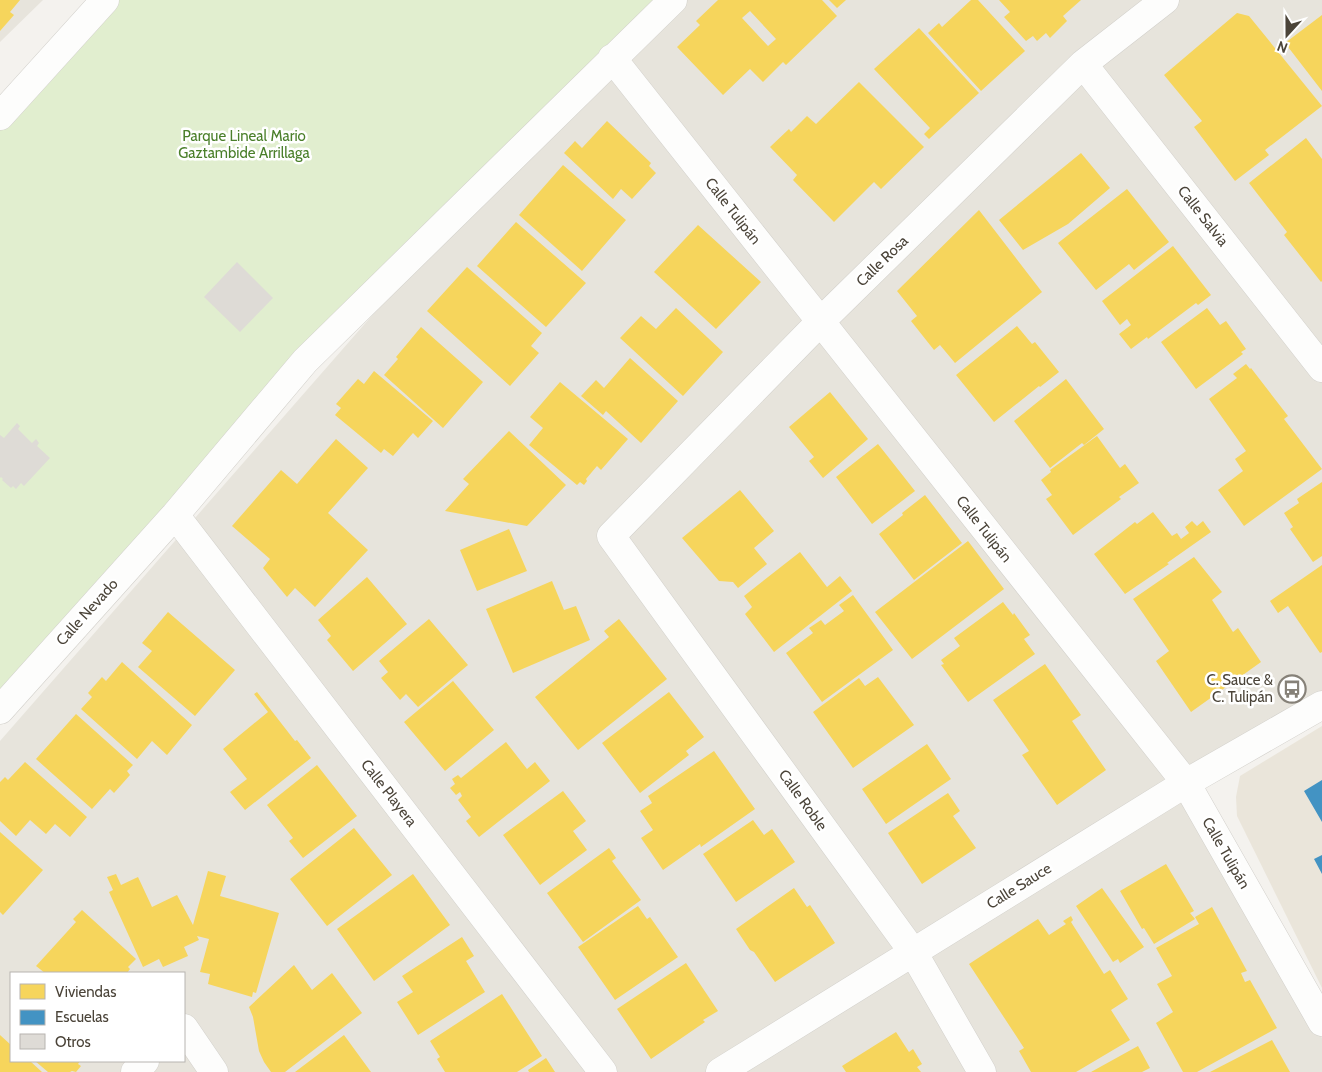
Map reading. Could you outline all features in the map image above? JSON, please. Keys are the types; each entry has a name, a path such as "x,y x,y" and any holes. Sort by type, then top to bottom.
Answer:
{"street":[{"path":"0,116 105,0"},
{"name":"Calle Nevado","path":"0,710 175,515 305,361 673,0"},
{"name":"Calle Rosa","path":"611,536 820,322 1083,64 1165,0"},
{"name":"Calle Tulipán","path":"612,58 1186,783 1322,1022"},
{"name":"Calle Salvia","path":"1083,64 1322,368"},
{"name":"Calle Playera","path":"175,515 603,1072"},
{"name":"Calle Roble","path":"611,536 913,952 982,1072"},
{"name":"Calle Sauce","path":"720,1072 1186,783 1322,705"},
{"path":"185,1029 214,1072"},
{"path":"135,1072 143,1062"}],"shaded area":[{"path":"0,0 43,0 0,42"},
{"path":"648,0 1322,0 1322,700 1194,776 1322,1038 1322,1072 0,1072 0,741"},
{"path":"1322,726 1322,988 1237,816 1236,797 1240,776"}],"green space":[{"name":"Parque Lineal Mario Gaztambide Arrillaga","path":"105,0 673,0 305,361 0,710 0,116"}],"building: Viviendas":[{"path":"0,0 20,0 10,12 14,15 0,31"},
{"path":"718,0 822,0 837,16 786,65 783,62 763,82 750,69 723,95 677,47 700,25 696,21","holes":["750,11 776,39 768,46 742,18"]},
{"path":"829,0 846,0 837,8"},
{"path":"971,0 978,0 1025,51 981,91 928,33 939,23 942,27"},
{"path":"999,0 1081,0 1063,16 1067,21 1050,38 1046,33 1037,41 1033,36 1026,41 1004,17 1010,12"},
{"path":"1237,13 1249,16 1322,106 1265,150 1269,155 1235,181 1194,127 1202,121 1164,75"},
{"path":"1322,15 1322,91 1285,43"},
{"path":"919,28 979,93 929,139 924,134 930,128 874,69"},
{"path":"859,82 924,147 881,189 874,182 834,222 793,180 797,175 770,147 789,129 791,132 807,116 816,124"},
{"path":"607,121 651,163 649,166 656,173 632,199 621,189 613,199 564,153 575,141 582,148"},
{"path":"1306,138 1322,159 1321,282 1284,235 1287,232 1249,183"},
{"path":"1081,153 1110,188 1068,224 1023,250 999,220"},
{"path":"563,165 626,220 582,271 519,215"},
{"path":"1127,189 1169,242 1134,270 1129,264 1096,290 1058,243"},
{"path":"979,210 1042,292 955,363 940,345 934,350 911,321 917,316 897,291"},
{"path":"516,222 586,283 546,327 477,266"},
{"path":"698,225 761,282 716,329 654,272"},
{"path":"1173,246 1211,295 1198,305 1196,303 1148,339 1147,337 1131,349 1119,334 1131,325 1127,319 1120,325 1102,301"},
{"path":"467,267 542,333 531,346 539,353 510,386 427,311"},
{"path":"676,308 723,352 683,396 620,338 641,316 656,329"},
{"path":"1207,308 1220,325 1226,321 1246,349 1241,352 1243,354 1196,389 1161,342"},
{"path":"1017,326 1032,344 1035,342 1059,372 994,422 956,375"},
{"path":"421,327 483,382 443,428 384,375"},
{"path":"630,358 678,401 641,443 606,411 603,415 581,396 596,380 604,388"},
{"path":"1246,364 1288,416 1284,419 1322,469 1244,526 1218,490 1243,471 1235,459 1246,451 1209,399 1237,378 1233,374"},
{"path":"374,371 433,421 418,438 413,433 393,456 384,449 381,453 335,415 341,408 336,404 358,379 364,384"},
{"path":"1066,379 1104,429 1084,445 1082,443 1050,468 1014,421"},
{"path":"560,382 628,439 601,470 597,466 586,479 587,481 584,485 580,482 577,485 529,445 543,428 530,417"},
{"path":"830,392 868,439 823,478 809,461 814,457 789,427"},
{"path":"509,431 566,485 527,526 445,511 469,484 463,479"},
{"path":"1097,436 1120,468 1125,464 1139,483 1073,535 1046,499 1052,495 1041,480 1051,472 1050,470"},
{"path":"336,439 368,468 328,513 368,550 315,607 295,588 287,597 263,568 270,559 232,526 281,470 297,484"},
{"path":"878,444 915,491 872,524 836,477"},
{"path":"1322,482 1322,556 1313,562 1290,529 1293,527 1284,513 1299,503 1297,499"},
{"path":"740,490 774,531 754,548 767,564 738,588 733,582 719,581 682,538"},
{"path":"925,495 962,543 914,580 879,534"},
{"path":"1153,512 1172,536 1177,533 1181,539 1189,533 1185,527 1192,521 1197,526 1203,521 1211,532 1125,594 1094,554 1135,522 1137,524"},
{"path":"509,529 527,571 477,591 460,550"},
{"path":"968,541 1004,589 912,659 875,612"},
{"path":"800,552 827,587 840,576 852,591 774,652 745,614 752,607 744,596"},
{"path":"1194,557 1222,592 1212,600 1233,632 1238,628 1261,662 1191,712 1156,661 1169,651 1133,599"},
{"path":"1322,565 1322,652 1320,653 1288,606 1278,613 1270,601"},
{"path":"367,577 407,624 353,671 327,640 331,636 318,620"},
{"path":"552,581 564,610 576,606 590,640 513,673 486,609"},
{"path":"853,595 893,650 822,702 786,653 813,633 809,628 821,620 825,625 844,611 839,605"},
{"path":"1003,602 1013,615 1014,613 1030,635 1024,639 1035,654 968,702 941,665 944,664 941,660 960,646 954,638"},
{"path":"168,612 235,670 195,716 138,667 152,651 142,643"},
{"path":"429,619 468,665 418,707 406,694 400,700 381,678 388,672 379,661"},
{"path":"619,619 667,679 578,750 535,697 609,637 604,631"},
{"path":"122,662 192,725 167,755 152,741 137,759 81,709 92,697 88,693 102,677 106,681"},
{"path":"1045,664 1081,715 1072,721 1106,770 1057,805 1022,755 1029,751 993,700"},
{"path":"878,677 914,725 853,768 813,712 859,678 865,686"},
{"path":"453,681 494,730 445,771 404,722"},
{"path":"257,692 295,741 297,740 311,758 245,810 230,792 247,779 223,749 268,712 254,694"},
{"path":"669,692 704,737 686,751 689,755 640,793 602,743"},
{"path":"76,714 133,765 127,771 130,775 114,793 110,789 92,809 36,759"},
{"path":"506,742 527,769 535,762 550,781 479,837 466,821 471,817 458,800 462,796 460,792 456,795 450,788 455,784 452,779 458,775 461,778"},
{"path":"927,744 951,779 886,824 862,789"},
{"path":"714,751 755,809 701,847 700,844 663,870 641,838 653,830 640,811 652,803 648,796"},
{"path":"25,762 87,817 70,837 55,824 46,834 30,820 16,836 0,821 0,782 5,777 8,780"},
{"path":"317,765 357,816 303,858 289,841 293,838 267,805"},
{"path":"563,791 586,821 573,831 587,850 540,885 503,835"},
{"path":"948,793 960,811 953,816 976,848 922,884 888,833"},
{"path":"753,820 764,835 772,829 795,862 736,902 703,854"},
{"path":"354,828 392,875 327,926 290,879"},
{"path":"0,832 43,870 3,915 0,912"},
{"path":"609,848 616,858 612,861 641,900 583,942 547,893"},
{"path":"1166,864 1194,911 1190,913 1195,919 1154,944 1144,928 1142,929 1120,891"},
{"path":"208,871 226,876 220,896 279,913 256,993 253,992 252,997 208,984 210,974 200,972 209,939 197,936 199,940 184,947 188,956 163,967 159,959 143,967 109,892 113,890 107,877 116,874 121,885 138,877 152,907 177,895 193,925"},
{"path":"413,874 450,925 374,981 337,929"},
{"path":"794,888 807,907 810,905 835,943 775,982 736,929"},
{"path":"1102,888 1144,947 1120,963 1118,959 1113,962 1076,906"},
{"path":"638,906 647,919 650,917 678,957 615,1000 578,947"},
{"path":"1212,907 1247,971 1241,973 1245,982 1250,980 1277,1028 1197,1072 1183,1072 1156,1023 1173,1012 1157,984 1172,976 1156,948 1199,924 1195,917"},
{"path":"82,910 136,959 128,967 130,969 128,972 44,972 36,966 76,922 73,919"},
{"path":"1071,916 1073,920 1071,922 1104,974 1110,970 1128,999 1111,1010 1130,1040 1076,1072 1031,1072 1019,1051 1024,1048 969,964 1038,919 1049,935 1066,924 1063,921"},
{"path":"462,937 474,956 466,961 485,992 418,1035 397,1002 413,992 402,976"},
{"path":"686,963 718,1011 651,1059 617,1009"},
{"path":"294,965 312,990 332,973 362,1013 285,1072 271,1072 259,1051 253,1017 249,1007"},
{"path":"502,994 542,1056 517,1072 445,1072 437,1059 440,1057 430,1041"},
{"path":"896,1032 909,1052 913,1049 922,1064 917,1067 921,1072 846,1072 842,1066"},
{"path":"0,1035 10,1044 10,1062 31,1062 42,1072 0,1072"},
{"path":"344,1035 371,1072 295,1072"},
{"path":"1272,1040 1290,1072 1210,1072"},
{"path":"1138,1046 1150,1068 1142,1072 1091,1072"},
{"path":"546,1058 555,1072 529,1072 528,1070"},
{"path":"36,1062 79,1062 78,1064 81,1066 76,1072 48,1072"}],"building: Escuelas":[{"path":"1322,780 1322,822 1304,791"},
{"path":"1322,855 1322,874 1314,859"}],"building: Otros":[{"path":"237,262 273,298 240,332 204,297"},
{"path":"17,423 20,426 18,429 32,443 36,439 39,443 37,446 50,458 24,486 21,483 16,489 13,486 11,488 0,478 0,435 4,438"}],"place":[{"name":"C. Sauce & C. Tulipán","path":"1292,689"}]}
